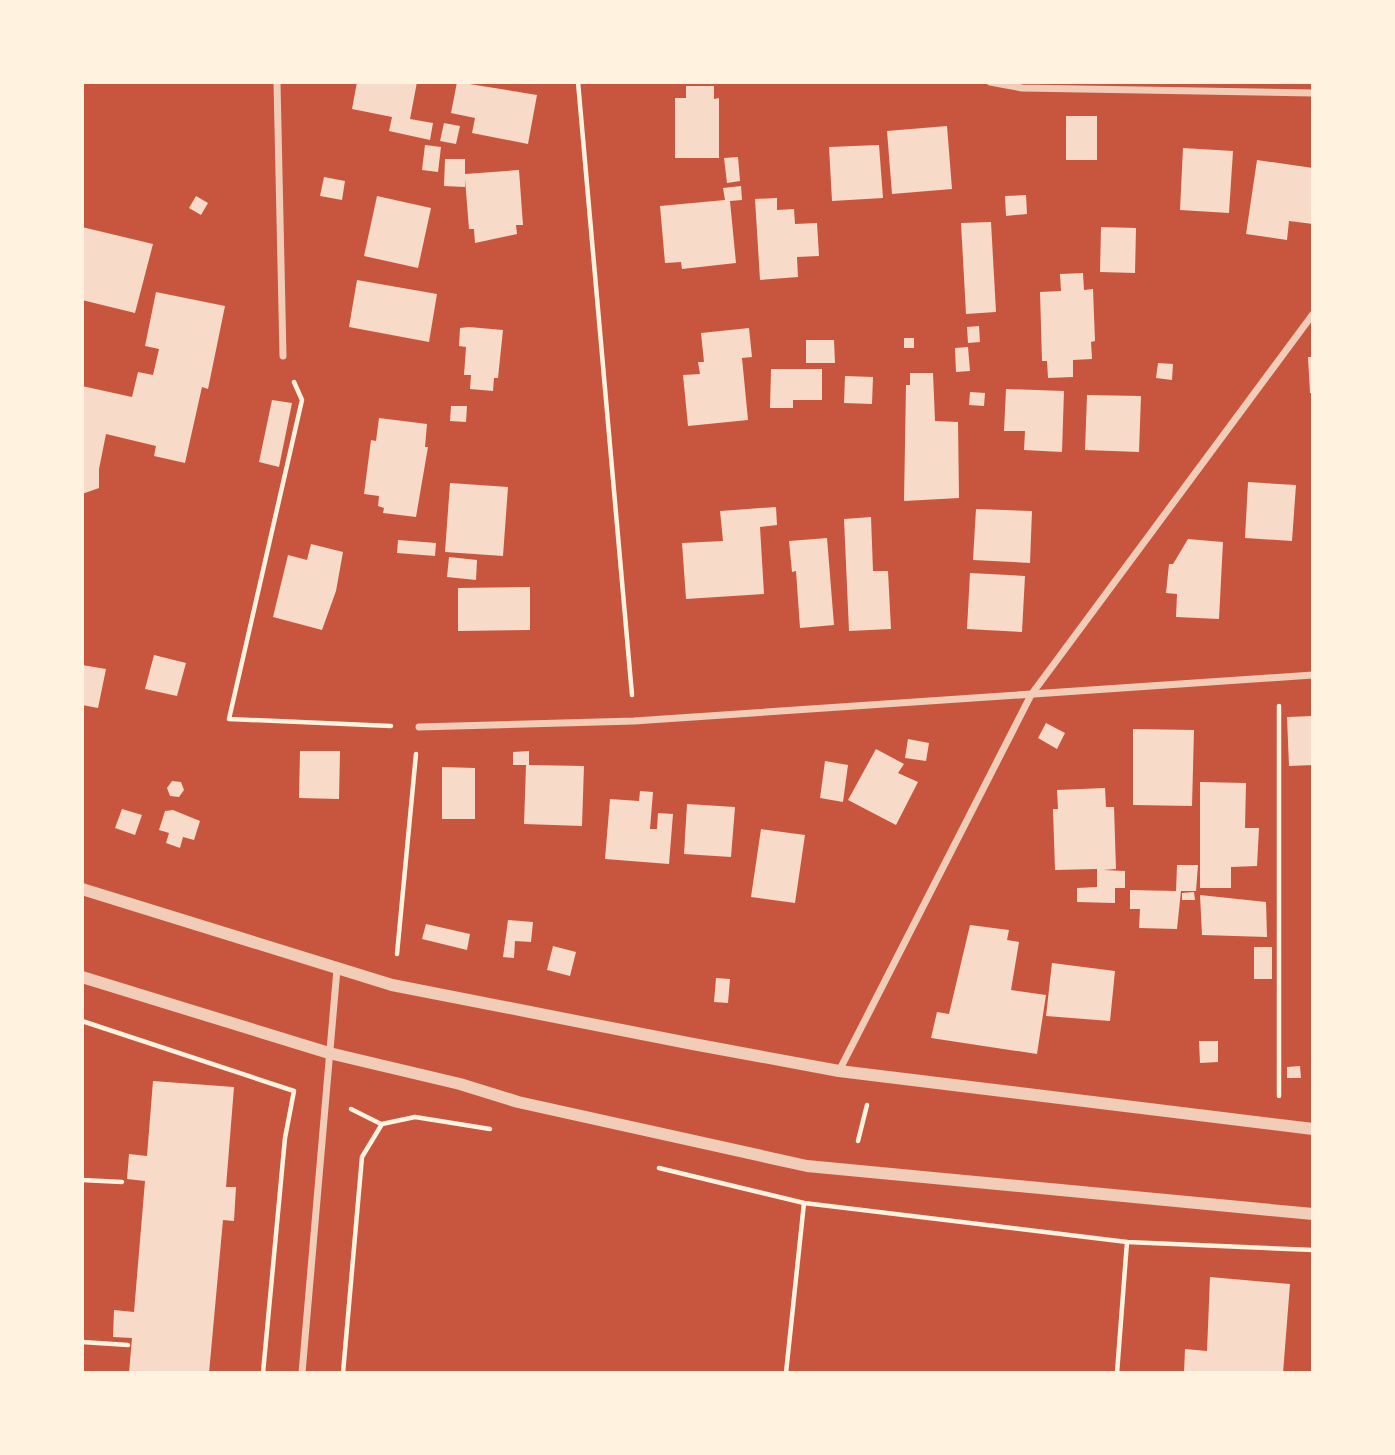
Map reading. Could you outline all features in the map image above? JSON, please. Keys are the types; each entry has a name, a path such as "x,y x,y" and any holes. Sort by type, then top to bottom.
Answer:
{"street":[{"path":"277,82 283,356"},
{"path":"990,82 1313,93"},
{"path":"839,1071 1031,695 1313,314"},
{"path":"419,727 634,721 1313,675"},
{"path":"82,889 392,985 839,1071 1313,1129"},
{"path":"302,1373 337,969"},
{"path":"82,977 329,1053 460,1084 518,1102 807,1166 1313,1214"}],"path":[{"path":"578,82 634,721"},
{"path":"283,356 302,400 229,719 419,727 398,942"},
{"path":"1279,677 1279,1126"},
{"path":"82,1021 294,1091 285,1138 263,1373"},
{"path":"343,1373 362,1157 382,1124 415,1117 458,1122 496,1131"},
{"path":"654,1167 804,1203 1127,1242 1313,1250"},
{"path":"82,1180 122,1182"},
{"path":"786,1373 804,1203"},
{"path":"1117,1373 1127,1242"},
{"path":"82,1342 128,1345"}],"building":[{"path":"357,82 417,82 410,119 433,123 430,140 389,131 392,117 352,109"},
{"path":"457,82 537,95 528,144 472,133 475,118 451,113"},
{"path":"686,86 714,86 714,99 719,98 719,158 675,158 675,98 686,98"},
{"path":"1066,116 1097,116 1097,160 1066,160"},
{"path":"444,123 460,126 456,144 440,141"},
{"path":"947,126 952,189 892,194 887,131"},
{"path":"425,145 441,147 438,172 422,170"},
{"path":"879,145 883,198 832,201 829,147"},
{"path":"1183,148 1233,151 1229,213 1180,210"},
{"path":"738,157 740,181 727,183 724,158"},
{"path":"445,159 465,159 465,174 519,170 523,225 516,225 517,234 475,243 474,229 469,229 465,179 465,187 444,186"},
{"path":"1257,160 1313,168 1313,224 1289,221 1287,240 1246,234"},
{"path":"324,177 345,181 342,200 320,196"},
{"path":"741,186 742,200 730,201 736,263 682,269 681,262 665,263 660,206 725,200 723,188"},
{"path":"1026,195 1027,214 1006,216 1005,196"},
{"path":"196,196 208,203 201,215 189,208"},
{"path":"377,196 431,208 418,268 364,256"},
{"path":"777,198 777,210 794,209 795,224 817,223 819,256 797,257 798,277 760,280 755,199"},
{"path":"991,222 996,312 966,314 961,223"},
{"path":"82,227 153,244 135,313 82,300"},
{"path":"1101,227 1136,228 1135,273 1100,272"},
{"path":"1083,273 1084,290 1093,289 1095,341 1091,342 1092,359 1073,360 1073,377 1048,378 1047,361 1042,361 1040,292 1061,291 1060,274"},
{"path":"357,280 437,294 429,342 349,327"},
{"path":"156,292 225,306 208,389 202,387 185,463 154,456 156,446 106,434 99,469 99,488 82,494 82,386 132,397 138,372 153,375 159,349 145,346"},
{"path":"979,326 980,342 968,343 967,327"},
{"path":"460,328 503,330 498,378 494,378 493,391 470,389 471,375 464,375 466,347 459,346"},
{"path":"749,328 752,357 742,358 748,420 688,426 683,375 700,374 698,362 704,362 701,333"},
{"path":"904,338 914,338 914,348 904,348"},
{"path":"806,340 834,340 835,363 806,363"},
{"path":"968,347 970,371 956,372 955,348"},
{"path":"1308,357 1313,357 1313,393 1310,393"},
{"path":"1158,363 1173,364 1172,380 1156,378"},
{"path":"771,369 822,369 822,400 793,400 793,408 770,408"},
{"path":"910,373 933,373 935,421 958,422 959,498 904,501 906,385 910,385"},
{"path":"845,376 873,377 872,404 844,403"},
{"path":"1006,389 1064,391 1062,452 1024,450 1025,431 1004,431"},
{"path":"970,392 985,393 984,406 969,405"},
{"path":"1087,395 1141,396 1139,452 1085,450"},
{"path":"272,400 292,403 279,467 259,462"},
{"path":"451,406 467,406 466,422 450,421"},
{"path":"379,418 427,424 425,447 428,447 416,517 383,513 384,508 378,506 379,496 364,494 371,440 376,441"},
{"path":"1248,482 1296,485 1292,541 1245,538"},
{"path":"450,483 508,487 503,556 445,552"},
{"path":"776,507 777,525 760,527 764,594 686,599 682,543 723,541 720,511"},
{"path":"976,509 1032,511 1030,563 973,560"},
{"path":"871,517 873,571 888,571 891,629 849,631 844,519"},
{"path":"827,538 834,625 800,628 796,571 792,572 789,541"},
{"path":"1188,539 1223,542 1219,619 1176,617 1177,594 1166,593 1169,564 1173,564"},
{"path":"398,540 436,543 435,556 397,553"},
{"path":"311,544 343,552 336,591 322,630 273,617 288,555 307,560"},
{"path":"449,557 477,560 476,580 447,577"},
{"path":"970,573 1025,576 1022,632 967,629"},
{"path":"530,587 530,630 458,631 458,588"},
{"path":"154,655 186,663 177,696 145,689"},
{"path":"82,665 106,669 98,708 82,705"},
{"path":"1313,716 1313,765 1289,766 1287,717"},
{"path":"1046,723 1065,733 1057,749 1038,738"},
{"path":"1133,729 1194,730 1192,806 1133,805"},
{"path":"908,739 929,743 926,761 905,758"},
{"path":"876,749 904,764 898,773 918,782 896,825 848,800"},
{"path":"300,751 340,751 339,799 299,798"},
{"path":"529,751 529,765 584,766 582,826 524,824 526,765 513,765 513,752"},
{"path":"825,761 848,765 843,802 820,798"},
{"path":"442,767 475,768 475,819 442,819"},
{"path":"172,781 181,782 184,790 179,797 170,796 167,788"},
{"path":"1200,782 1246,783 1245,828 1259,828 1257,866 1231,867 1231,888 1200,888"},
{"path":"1105,788 1106,807 1114,807 1116,869 1103,870 1125,871 1125,888 1115,888 1115,903 1077,902 1077,888 1097,887 1097,869 1055,870 1053,809 1058,809 1057,790"},
{"path":"640,791 653,792 650,829 657,829 658,813 673,814 669,864 605,859 610,799 639,801"},
{"path":"687,804 735,807 731,857 684,854"},
{"path":"122,809 142,815 135,835 115,828"},
{"path":"173,810 200,821 194,840 183,837 180,848 166,843 169,833 159,830 165,811"},
{"path":"761,829 805,835 795,903 751,897"},
{"path":"1177,865 1198,865 1196,891 1181,891 1177,929 1139,928 1140,909 1130,909 1130,890 1176,891"},
{"path":"1194,892 1195,900 1182,900 1182,893"},
{"path":"1200,895 1266,902 1267,937 1202,935"},
{"path":"508,920 533,922 531,942 515,941 514,958 503,957"},
{"path":"426,924 470,934 467,950 422,939"},
{"path":"970,925 1009,930 1007,940 1019,942 1011,990 1046,995 1037,1054 931,1038 937,1012 949,1014"},
{"path":"553,946 576,952 570,976 547,970"},
{"path":"1254,947 1272,947 1272,979 1254,979"},
{"path":"1052,963 1115,971 1110,1021 1046,1016"},
{"path":"716,978 730,979 728,1003 714,1002"},
{"path":"1199,1041 1218,1041 1218,1062 1200,1063"},
{"path":"1300,1066 1301,1078 1287,1078 1287,1067"},
{"path":"153,1081 234,1087 226,1187 236,1187 234,1221 223,1220 209,1373 129,1373 132,1338 113,1337 114,1310 134,1312 145,1181 127,1179 129,1154 147,1156"},
{"path":"1210,1277 1290,1284 1283,1373 1184,1373 1185,1349 1207,1351"}]}
